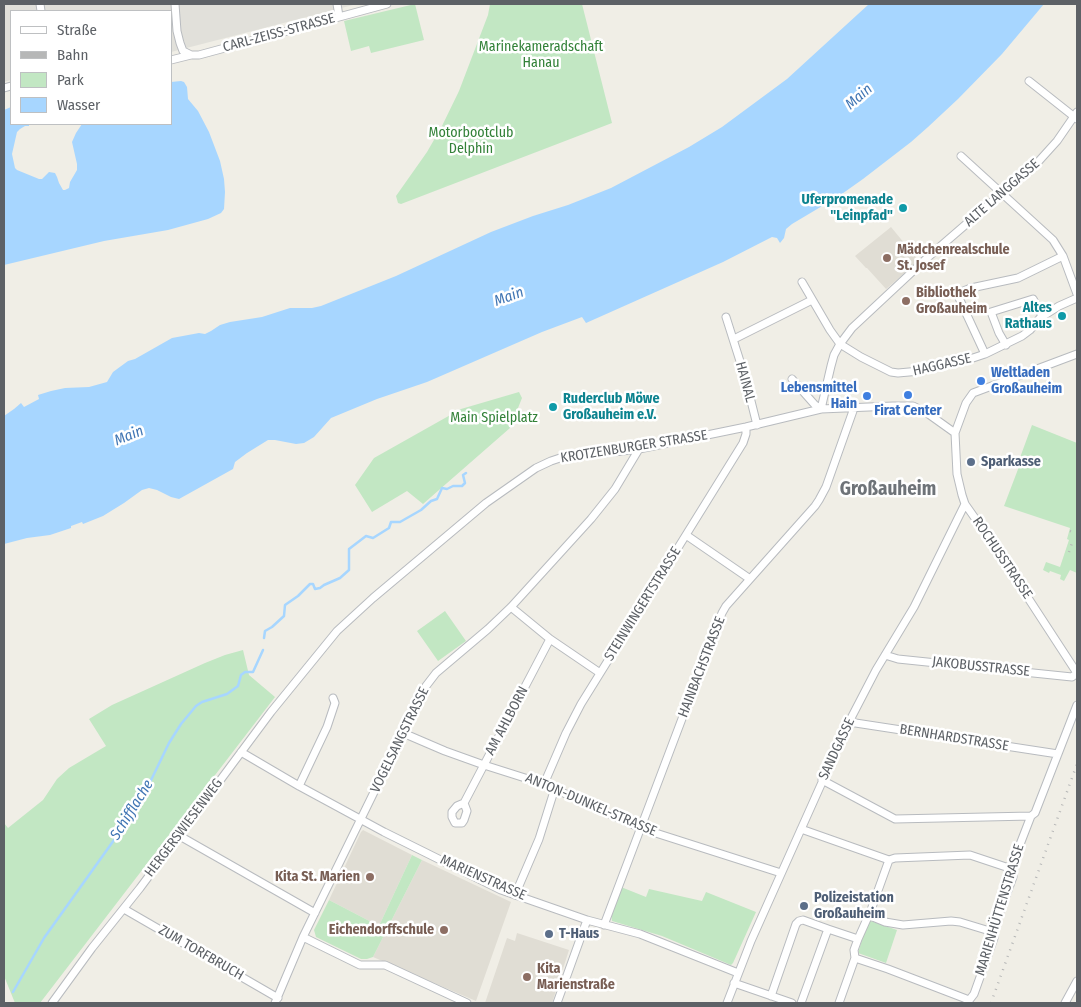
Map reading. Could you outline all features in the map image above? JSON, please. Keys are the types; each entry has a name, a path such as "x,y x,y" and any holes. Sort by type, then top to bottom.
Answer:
{"street":[{"path":"175,4 177,31 180,42 183,51 191,55"},
{"path":"336,4 339,16"},
{"name":"CARL-ZEISS-STRASSE","path":"172,60 199,55 386,4"},
{"path":"1029,81 1076,116"},
{"name":"ALTE LANGGASSE","path":"821,409 834,355 852,328 928,258 1040,161 1076,116"},
{"path":"961,156 1053,240 1063,256 1077,296"},
{"path":"985,354 959,298 959,293 971,288 1018,278 1063,256"},
{"name":"HAGGASSE","path":"802,282 840,344 891,372 898,373 920,371 973,358 1006,345 1030,330 1043,316 1077,296"},
{"path":"1006,345 991,312 1033,299 1043,316"},
{"path":"734,339 812,300"},
{"name":"HAINAL","path":"726,317 734,339 757,425"},
{"path":"955,433 966,403 973,393 1077,354"},
{"path":"792,379 815,405 821,409"},
{"name":"KROTZENBURGER STRASSE","path":"318,654 345,624 373,598 486,504 536,468 550,461 566,456 639,449 757,425 821,409 912,406 927,413 955,433"},
{"name":"HAINBACHSTRASSE","path":"604,925 722,612 819,500 826,487 854,408"},
{"name":"STEINWINGERTSTRASSE","path":"544,784 573,719 743,443 746,427"},
{"name":"ROCHUSSTRASSE","path":"955,433 957,474 965,504 1077,673"},
{"name":"VOGELSANGSTRASSE","path":"276,1000 315,913 426,686 432,677 511,607 606,501 639,449"},
{"name":"SANDGASSE","path":"727,1003 800,829 861,696 914,607 965,504"},
{"path":"686,535 750,579"},
{"path":"511,607 550,639 600,673"},
{"name":"AM AHLBORN","path":"464,804 550,639"},
{"name":"HERGERSWIESENWEG","path":"55,1002 92,948 124,909 271,712 318,654"},
{"name":"JAKOBUSSTRASSE","path":"885,654 898,659 1072,677 1077,673"},
{"path":"299,786 327,727 336,703 333,698"},
{"name":"MARIENHÜTTENSTRASSE","path":"968,1001 974,994 994,938 994,928 1013,877 1012,869 1031,816 1035,813 1077,705"},
{"name":"BERNHARDSTRASSE","path":"849,722 1058,754"},
{"name":"ANTON-DUNKEL-STRASSE","path":"403,733 484,765 554,788 640,828 781,873"},
{"name":"MARIENSTRASSE","path":"241,752 361,820 501,890 587,920 640,934 738,973"},
{"path":"822,780 895,820 1031,816"},
{"path":"515,895 539,839 554,788"},
{"path":"800,829 888,860 895,858 970,855 1012,869"},
{"path":"178,835 315,913"},
{"path":"839,1003 855,958 854,950 888,860"},
{"name":"ZUM TORFBRUCH","path":"124,909 276,1000"},
{"path":"868,915 885,922 903,925 960,922 993,932"},
{"path":"557,1003 587,920"},
{"path":"771,996 796,924 799,921 803,920 858,939"},
{"path":"801,1003 828,929"},
{"path":"304,937 356,963 363,965 385,965 467,1003"},
{"path":"855,958 968,1001"},
{"path":"1065,1003 1077,981"},
{"path":"734,983 792,1003"}],"shaded area":[{"path":"4,4 357,4 172,52 172,10 10,10 10,80 4,82"},
{"name":"Mädchenrealschule St. Josef","path":"891,227 919,261 886,289 855,256"},
{"name":"Kita St. Marien","path":"363,830 412,855 379,926 329,900"},
{"name":"Eichendorffschule","path":"422,860 511,902 476,1001 373,957"},
{"name":"Kita Marienstraße","path":"517,933 569,950 552,1003 485,1003 507,938 515,941"}],"green space":[{"path":"415,4 424,40 371,53 369,46 351,51 344,21"},
{"name":"Marinekameradschaft Hanau","path":"490,4 582,4 612,123 401,204 398,203 396,196 427,152 459,91 488,15"},
{"name":"Main Spielplatz","path":"519,392 522,398 510,428 423,504 407,491 372,512 355,485 374,458 461,409"},
{"path":"1032,425 1077,443 1077,573 1070,570 1064,581 1060,579 1061,575 1043,570 1046,562 1060,567 1069,540 1067,539 1070,528 1004,506"},
{"path":"445,611 466,641 438,661 417,631"},
{"path":"243,650 249,675 275,697 40,1003 15,1003 4,976 4,823 8,828 43,800 57,779 69,768 106,746 89,719 112,705 205,663"},
{"path":"412,855 422,860 373,957 361,959 316,937 314,930 329,900 379,926"},
{"path":"621,887 646,897 649,889 702,901 706,892 756,912 731,965 662,936 612,921 611,914"},
{"path":"868,920 897,930 886,963 858,953"}],"water":[{"name":"Main","path":"869,4 1044,4 1002,54 928,127 863,179 839,196 792,224 786,229 784,238 780,243 777,238 772,237 723,262 586,323 582,317 542,332 427,382 377,399 331,418 314,437 304,443 296,444 268,440 235,462 233,469 179,499 149,488 142,490 103,516 83,524 82,522 50,535 4,544 4,416 21,403 24,407 39,399 38,395 51,391 65,388 89,387 107,382 113,372 128,361 172,338 199,333 205,334 220,325 262,317 290,308 321,306 396,276 491,232 611,188 689,147 722,127 787,79"},
{"path":"172,82 184,82 187,87 188,99 198,111 209,132 220,161 225,192 224,209 221,213 208,219 168,230 104,241 4,265 4,110 10,107 10,125 29,125 17,132 12,154 15,168 39,179 42,179 49,172 55,173 63,190 65,190 69,188 70,182 77,170 72,142 81,125 172,125"}],"waterway":[{"name":"Schifflache","path":"264,638 265,631 284,616 285,605 310,584 313,584 315,589 320,588 340,578 349,570 349,549 366,536 373,538 389,528 391,522 400,522 421,510 431,501 437,499 442,488 462,486 465,483 463,475 466,473"},
{"name":"Schifflache","path":"13,992 44,938 139,805 169,743 181,724 196,706 202,702 227,694 238,686 241,675 245,672 253,672 263,650"}],"railway":[{"path":"1070,531 1077,534"},
{"path":"1069,552 1072,543"},
{"path":"991,1003 1077,764"}],"place":[{"name":"Uferpromenade \"Leinpfad\"","path":"903,208"},
{"name":"Mädchenrealschule St. Josef","path":"887,258"},
{"name":"Bibliothek Großauheim","path":"906,301"},
{"name":"Altes Rathaus","path":"1062,316"},
{"name":"Weltladen Großauheim","path":"981,381"},
{"name":"Firat Center","path":"908,395"},
{"name":"Lebensmittel Hain","path":"867,396"},
{"name":"Ruderclub Möwe Großauheim e.V.","path":"553,407"},
{"name":"Sparkasse","path":"971,462"},
{"name":"Kita St. Marien","path":"370,877"},
{"name":"Polizeistation Großauheim","path":"804,906"},
{"name":"Eichendorffschule","path":"444,930"},
{"name":"T-Haus","path":"549,934"},
{"name":"Kita Marienstraße","path":"527,977"}],"district":[{"name":"Großauheim","path":"888,490"}],"park label":[{"name":"Motorbootclub Delphin","path":"471,142"}]}
